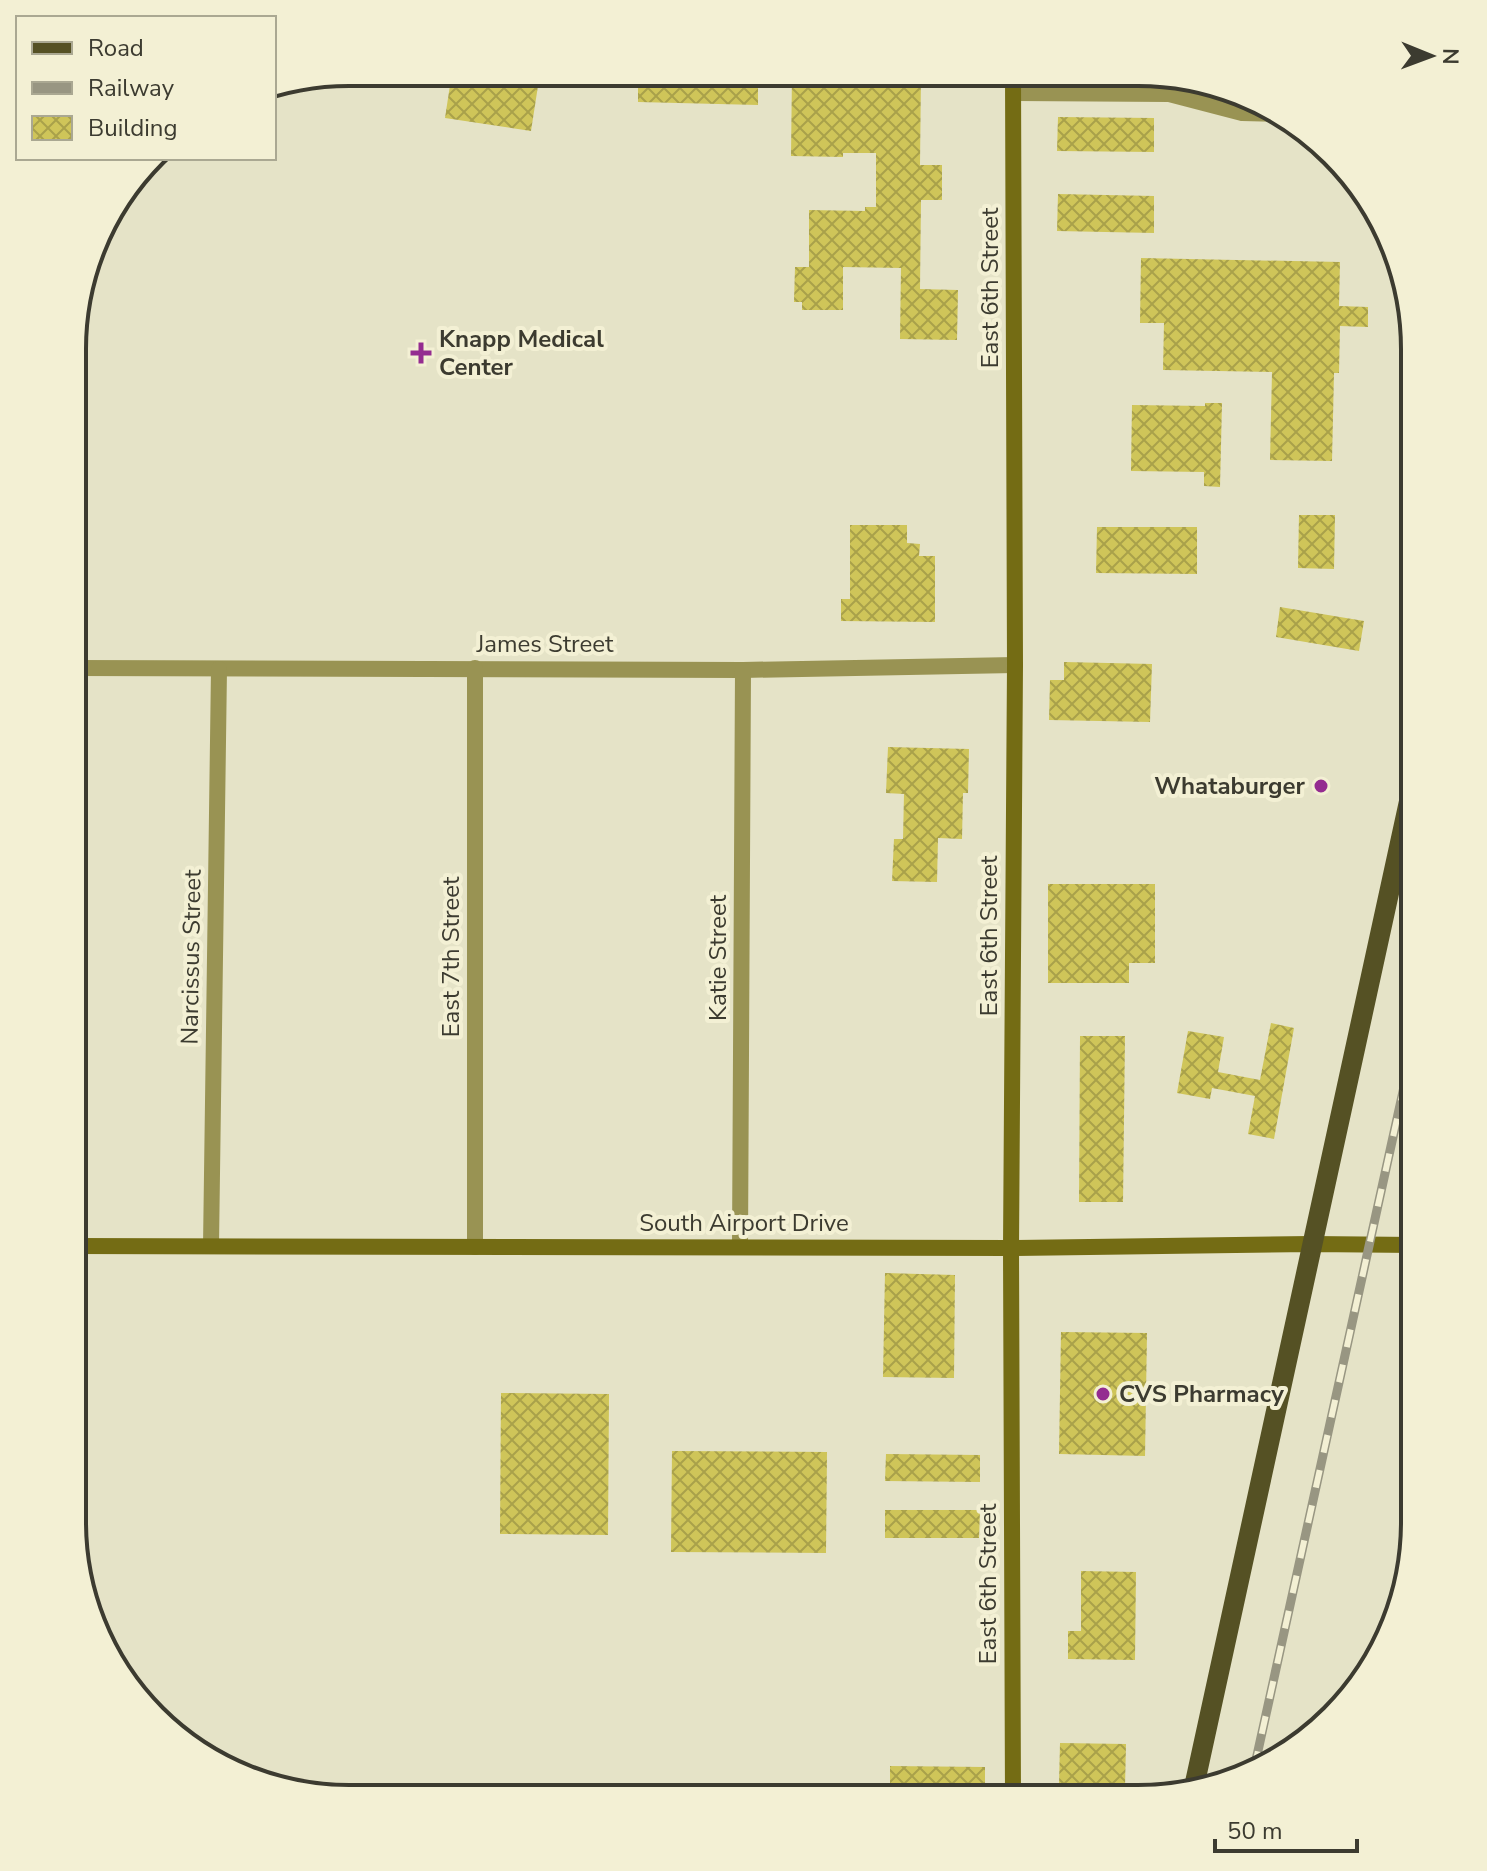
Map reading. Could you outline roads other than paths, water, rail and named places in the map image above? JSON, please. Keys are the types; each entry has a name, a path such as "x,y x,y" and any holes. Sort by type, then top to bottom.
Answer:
{"main road":[{"path":"1196,1778 1401,839"}],"street":[{"name":"East 6th Street","path":"1013,1784 1014,86"},
{"path":"1014,93 1169,94 1242,113 1255,113"},
{"name":"James Street","path":"86,668 743,670 1015,665"},
{"name":"East 7th Street","path":"475,668 475,1247"},
{"name":"Narcissus Street","path":"211,1246 219,669"},
{"name":"Katie Street","path":"740,1246 743,670"},
{"name":"South Airport Drive","path":"86,1246 1011,1248 1400,1245"}],"railway":[{"path":"1257,1757 1400,1104"}],"place":[{"name":"Knapp Medical Center","path":"421,353"},
{"name":"Whataburger","path":"1321,786"},
{"name":"CVS Pharmacy","path":"1103,1394"}]}
